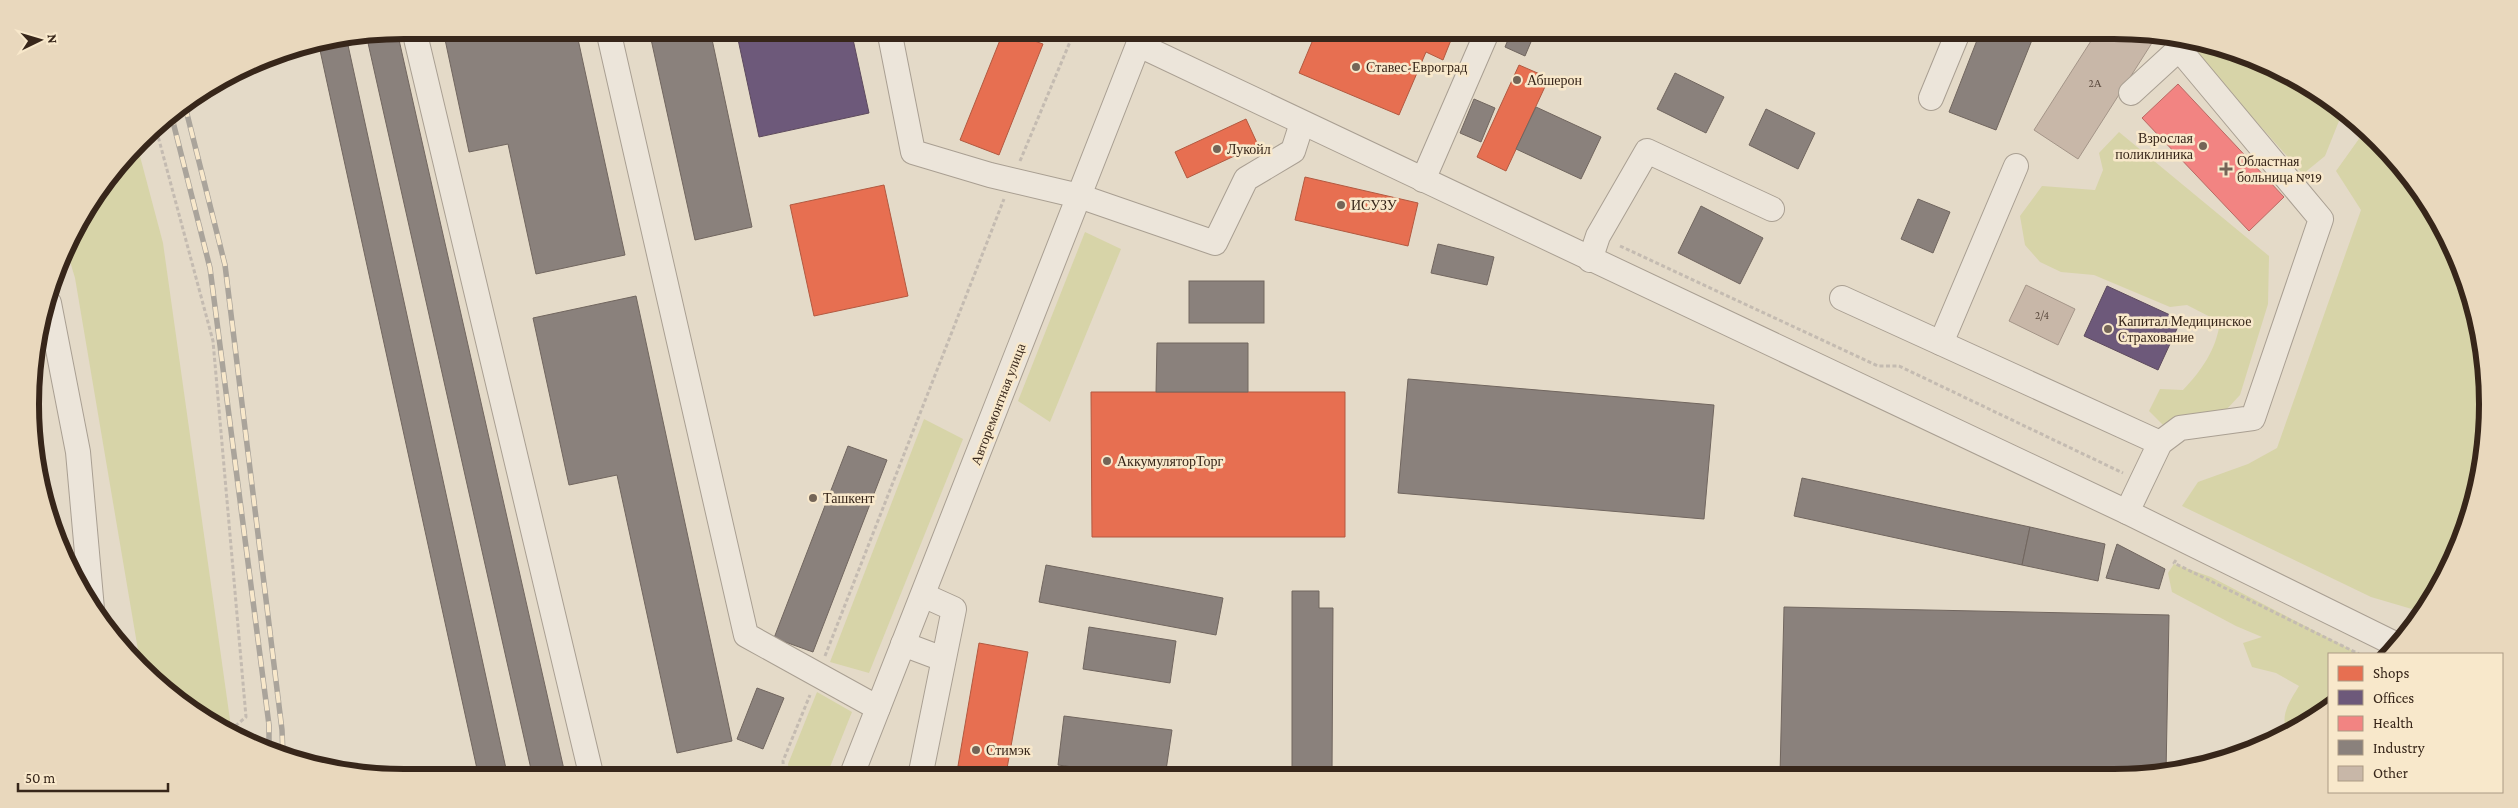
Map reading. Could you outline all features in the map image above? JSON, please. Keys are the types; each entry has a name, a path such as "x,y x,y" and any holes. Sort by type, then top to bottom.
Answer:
{"street":[{"path":"416,39 590,769"},
{"path":"610,39 746,634 878,708"},
{"path":"891,39 913,152 1012,180 1079,196 1215,243 1246,179 1294,151 1302,123"},
{"name":"Авторемонтная улица","path":"854,769 1141,39"},
{"path":"1146,39 1302,123 2127,512 2391,642"},
{"path":"1423,180 1484,39"},
{"path":"1931,98 1955,39"},
{"path":"2127,512 2160,443 2180,428 2253,418 2321,219 2179,49 2131,93"},
{"path":"1590,260 1598,236 1647,151 1772,208"},
{"path":"1941,343 2016,166"},
{"path":"1842,298 2160,443"},
{"path":"51,311 78,452 90,591"},
{"path":"922,595 954,609 922,769"},
{"path":"903,644 943,659"}],"path":[{"path":"784,769 783,761 1012,180 1071,39"},
{"path":"158,134 213,341 246,717 234,727"}],"shaded area":[{"path":"2190,47 2231,58 2276,76 2317,100 2340,117 2325,156 2303,174"},
{"path":"2119,132 2269,256 2268,304 2240,395 2211,426 2180,442 2149,411 2160,389 2183,390 2196,375 2212,351 2220,322 2187,305 2170,307 2094,275 2061,272 2040,262 2025,245 2020,216 2042,186 2095,190 2103,170 2099,153"},
{"path":"2361,135 2389,163 2418,201 2442,242 2460,287 2472,333 2476,356 2479,404 2476,452 2472,475 2460,521 2442,566 2416,610 2371,597 2182,506 2198,482 2248,464 2277,448 2361,210 2336,171"},
{"path":"139,153 163,243 231,726 182,694 163,679 138,654 75,278 69,259 76,242 100,201"},
{"path":"1085,232 1121,249 1050,422 1018,401"},
{"path":"924,419 963,439 869,673 830,662"},
{"path":"2174,564 2211,577 2357,653 2328,653 2328,700 2286,726 2285,714 2299,686 2276,673 2252,667 2243,643 2262,637 2236,626 2172,592 2168,573"},
{"path":"817,692 852,712 829,769 789,769 788,764"}],"building: Shops":[{"path":"1000,39 1029,39 1043,44 999,155 960,140"},
{"path":"1313,39 1451,39 1443,60 1426,52 1399,115 1299,73"},
{"path":"1519,65 1549,78 1506,171 1477,157"},
{"name":"Лукойл","path":"1246,119 1258,145 1187,178 1175,152"},
{"path":"1305,177 1418,203 1408,246 1295,220"},
{"path":"884,185 908,296 814,316 790,205"},
{"path":"1091,392 1345,392 1345,537 1092,537"},
{"path":"979,643 1028,652 1007,769 976,769 958,766"}],"building: Offices":[{"path":"738,39 853,39 869,113 759,137"},
{"path":"2107,286 2181,320 2158,370 2084,336"}],"building: Health":[{"name":"Взрослая поликлиника","path":"2178,84 2284,197 2249,231 2142,118"}],"building: Industry":[{"path":"399,39 564,769 531,769 368,41"},
{"path":"445,39 578,39 625,255 536,274 508,144 469,152"},
{"path":"651,39 712,39 752,227 695,240"},
{"path":"1508,39 1532,39 1525,56 1505,47"},
{"path":"1977,39 2032,39 1996,130 1949,112"},
{"path":"348,43 506,769 477,769 320,49"},
{"path":"1675,73 1724,97 1706,133 1657,109"},
{"path":"1474,99 1495,108 1481,142 1460,133"},
{"path":"1536,107 1601,137 1581,179 1516,149"},
{"path":"1766,109 1815,133 1798,169 1749,145"},
{"path":"1918,199 1950,212 1933,253 1901,239"},
{"path":"1701,206 1763,238 1740,284 1678,253"},
{"path":"1438,244 1494,257 1487,285 1431,273"},
{"path":"1189,281 1264,281 1264,323 1189,323"},
{"path":"636,296 732,741 677,753 617,475 569,485 533,318"},
{"path":"1157,343 1248,343 1248,392 1156,392"},
{"path":"1408,379 1714,405 1704,519 1398,493"},
{"path":"848,446 887,460 813,652 774,638"},
{"path":"1802,478 2030,527 2022,565 1794,516"},
{"path":"2030,527 2105,544 2098,581 2022,565"},
{"path":"2117,544 2165,569 2159,589 2106,578"},
{"path":"1046,565 1223,598 1216,635 1039,602"},
{"path":"1292,591 1319,591 1319,608 1333,608 1332,769 1292,769"},
{"path":"1784,607 2169,615 2166,765 2114,769 1780,769"},
{"path":"1089,627 1176,641 1170,683 1083,669"},
{"path":"757,688 784,698 763,749 737,739"},
{"path":"1064,716 1172,730 1166,769 1088,769 1058,765"},
{"path":"1194,768 1253,769 1194,769"}],"building: Other":[{"path":"2092,39 2153,41 2078,159 2034,130"},
{"path":"2026,285 2075,309 2058,345 2009,321"}],"railway":[{"path":"186,111 225,265 283,748"},
{"path":"173,121 210,268 269,725 269,743"}],"place":[{"name":"Ставес-Евроград","path":"1356,67"},
{"name":"Абшерон","path":"1517,80"},
{"name":"Взрослая поликлиника","path":"2203,146"},
{"name":"Лукойл","path":"1217,149"},
{"name":"Областная больница №19","path":"2226,169"},
{"name":"ИСУЗУ","path":"1341,205"},
{"name":"Капитал Медицинское Страхование","path":"2108,329"},
{"name":"АккумуляторТорг","path":"1107,461"},
{"name":"Ташкент","path":"813,498"},
{"name":"Стимэк","path":"976,750"}]}
